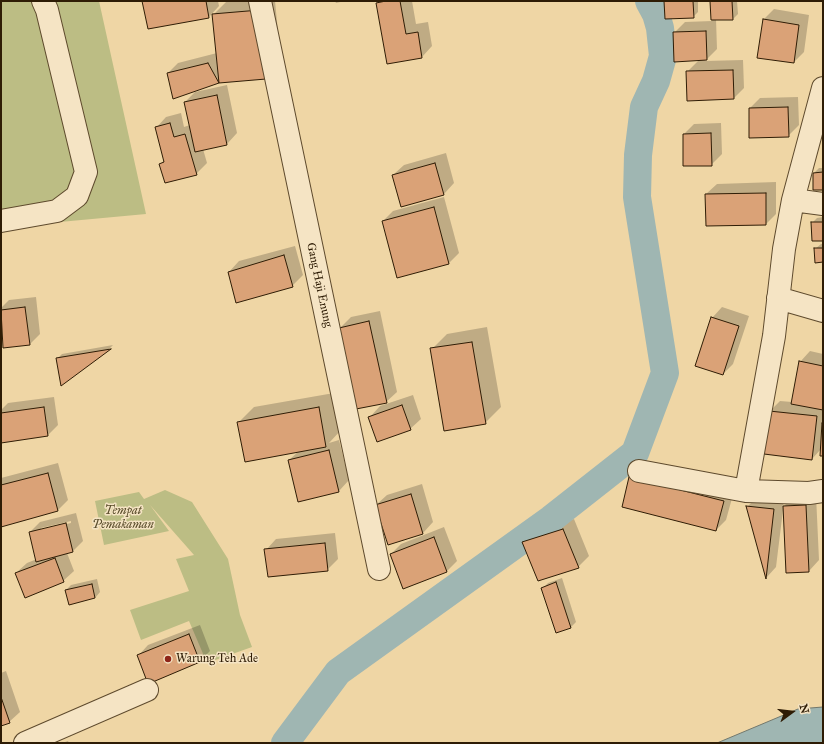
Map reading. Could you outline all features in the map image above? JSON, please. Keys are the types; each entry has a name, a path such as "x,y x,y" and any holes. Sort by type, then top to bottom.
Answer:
{"street":[{"path":"1,220 57,211 77,196 86,172 47,10 43,1"},
{"name":"Gang Haji Enung","path":"260,1 379,569"},
{"path":"746,491 774,336 784,249 793,200 823,88"},
{"path":"793,200 823,204"},
{"path":"778,298 823,311"},
{"path":"639,471 746,491 809,493 823,491"},
{"path":"26,743 147,690"}],"green space":[{"path":"1,1 99,1 146,214 49,223 1,232"},
{"name":"Tempat Pemakaman","path":"165,490 192,502 228,559 240,615 252,647 207,663 189,621 141,640 130,610 189,591 176,559 194,555 150,505 169,531 104,545 95,501 139,492 144,499"}],"water":[{"path":"823,707 823,743 717,743 798,709"}],"building":[{"path":"142,1 206,1 209,18 148,29"},
{"path":"400,1 406,34 418,32 422,58 387,64 376,3"},
{"path":"664,1 693,1 694,18 665,19"},
{"path":"710,1 732,1 733,20 711,20"},
{"path":"260,10 266,79 219,83 212,14"},
{"path":"763,19 799,25 794,63 757,58"},
{"path":"706,31 707,60 674,62 673,32"},
{"path":"208,63 219,83 173,99 167,73"},
{"path":"733,70 734,99 687,101 686,71"},
{"path":"217,95 227,145 195,152 184,102"},
{"path":"788,107 789,137 749,138 749,108"},
{"path":"170,123 174,137 185,134 197,175 165,183 159,164 164,162 155,127"},
{"path":"711,133 712,166 683,166 683,134"},
{"path":"435,163 444,195 401,207 392,175"},
{"path":"823,172 823,190 813,190 813,173"},
{"path":"766,193 766,225 706,226 705,194"},
{"path":"434,207 449,264 397,278 382,221"},
{"path":"811,222 823,222 823,241 812,241"},
{"path":"814,248 823,248 823,262 815,263"},
{"path":"284,255 293,287 236,303 228,272"},
{"path":"25,307 30,345 3,348 1,310"},
{"path":"711,317 739,326 723,375 695,366"},
{"path":"369,321 387,403 356,409 339,328"},
{"path":"472,342 486,424 444,431 430,348"},
{"path":"111,349 61,386 56,358"},
{"path":"799,361 823,366 823,410 791,404"},
{"path":"402,405 411,430 377,442 368,417"},
{"path":"44,407 48,436 1,443 1,413"},
{"path":"319,407 326,447 245,462 237,422"},
{"path":"769,411 817,416 812,460 764,454"},
{"path":"822,423 823,456 820,456"},
{"path":"329,450 339,492 298,502 288,460"},
{"path":"48,473 58,511 1,527 1,485"},
{"path":"629,477 724,501 716,531 622,507"},
{"path":"411,494 423,534 388,545 375,505"},
{"path":"806,505 809,572 786,573 783,506"},
{"path":"746,506 774,509 766,579"},
{"path":"66,523 73,552 36,562 29,532"},
{"path":"563,529 579,568 538,581 522,542"},
{"path":"434,537 447,572 403,589 390,554"},
{"path":"325,543 328,571 268,577 264,549"},
{"path":"55,558 64,582 25,598 15,573"},
{"path":"556,582 571,628 556,633 541,588"},
{"path":"92,584 95,598 69,605 65,590"},
{"name":"Warung Teh Ade","path":"189,634 200,662 148,684 137,655"},
{"path":"1,697 10,723 1,726"}],"waterway":[{"path":"285,743 338,672 551,519 635,453 665,373 637,197 638,155 644,107 656,81 663,56 660,28 656,14 649,1"}],"place":[{"name":"Warung Teh Ade","path":"168,659"}]}
